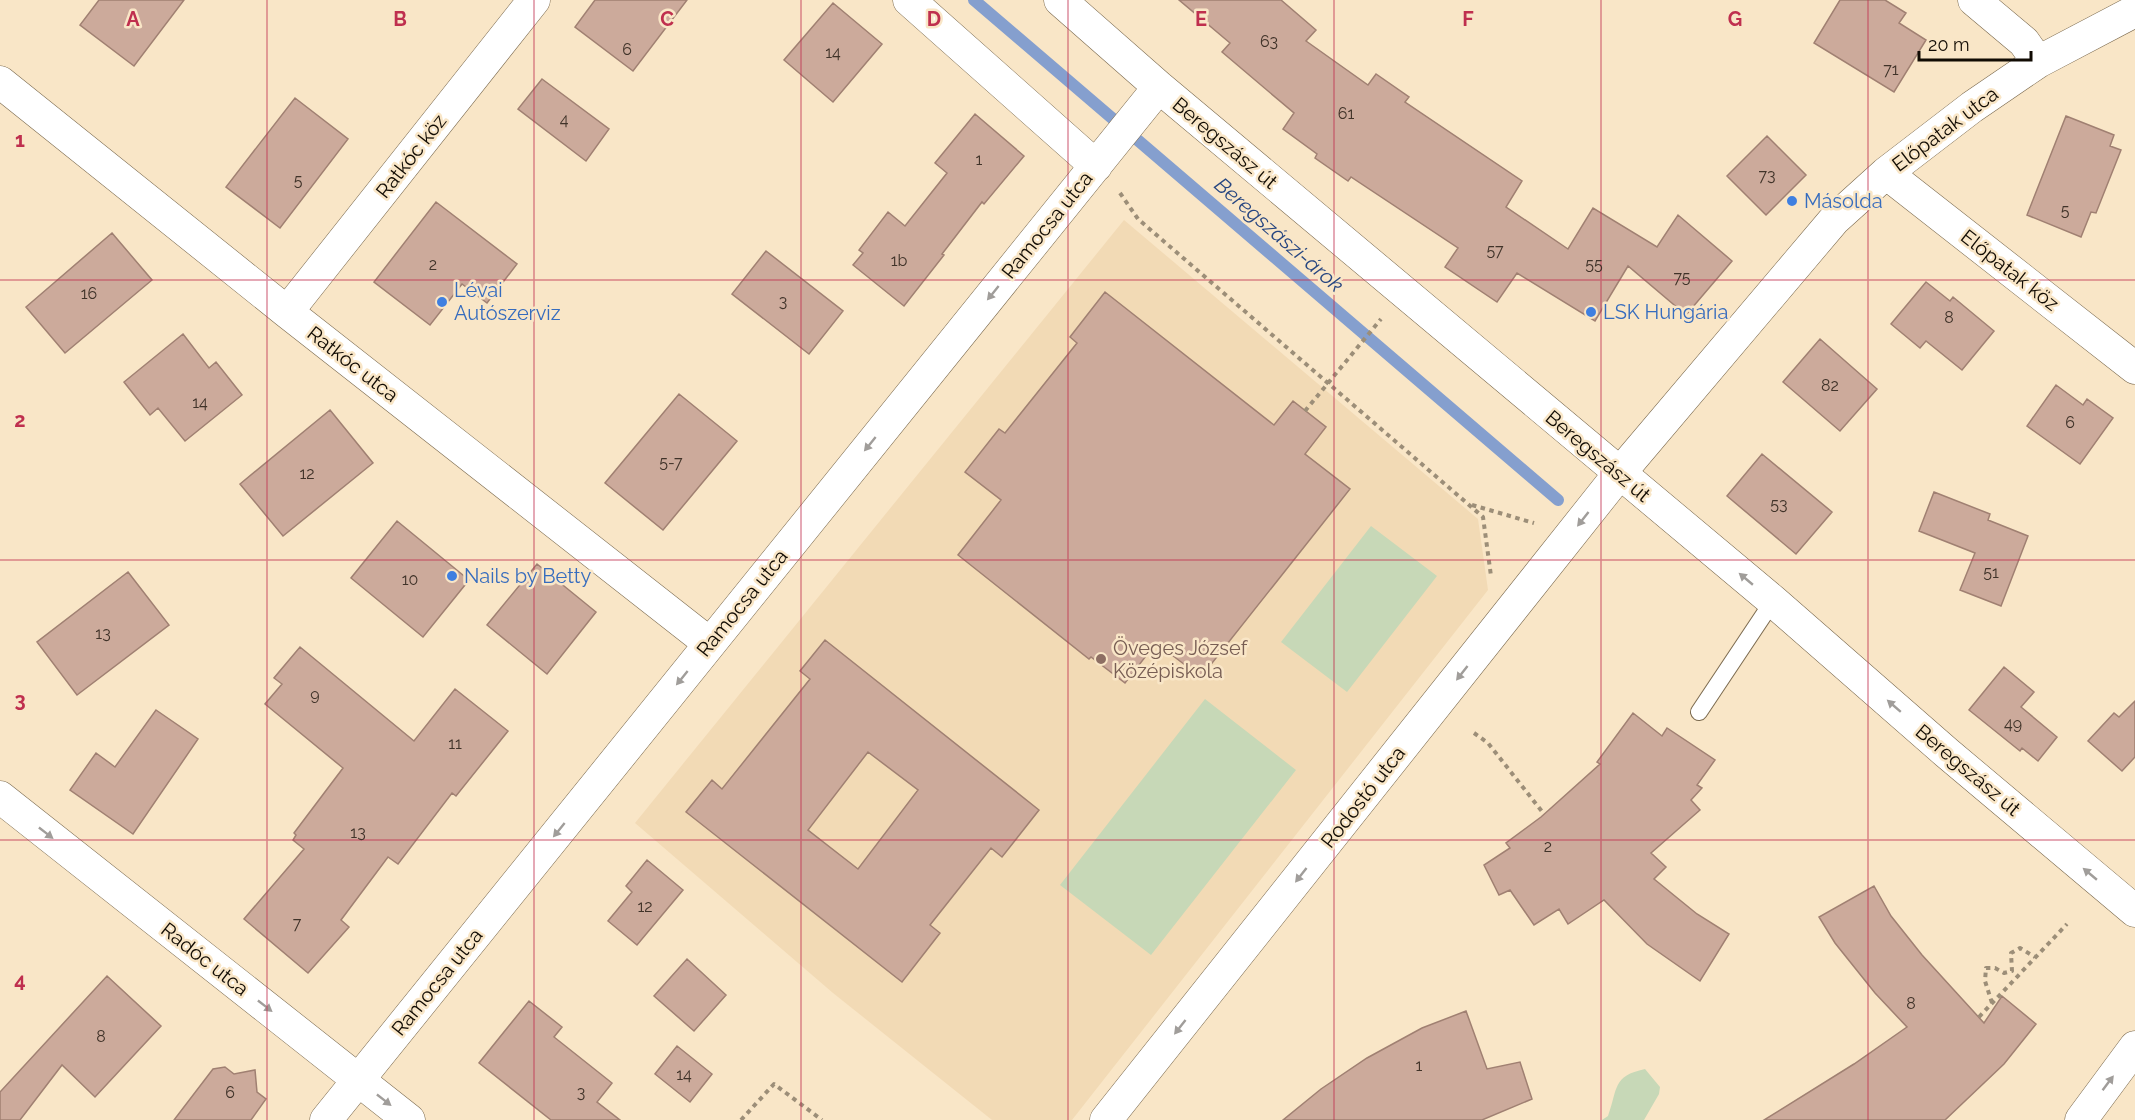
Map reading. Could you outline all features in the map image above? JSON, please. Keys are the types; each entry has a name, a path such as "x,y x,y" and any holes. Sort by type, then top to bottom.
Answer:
{"street":[{"name":"Ratkóc köz","path":"287,312 534,0"},
{"path":"909,0 1103,157"},
{"name":"Beregszász út","path":"1060,0 1149,99 1619,474 1773,601 1947,753 2135,911"},
{"path":"1974,0 2024,42 2038,62"},
{"name":"Előpatak utca","path":"1619,474 1834,220 1886,173 1972,107 2038,62 2135,11"},
{"name":"Ratkóc utca","path":"0,82 287,312 709,644"},
{"name":"Ramocsa utca","path":"326,1120 1149,99"},
{"name":"Előpatak köz","path":"1886,173 2135,368"},
{"name":"Rodostó utca","path":"1106,1120 1619,474"},
{"name":"Radóc utca","path":"0,797 409,1120"},
{"path":"2080,1120 2135,1047"}],"lane":[{"path":"1699,712 1773,601"}],"path":[{"path":"1103,157 1109,177 1138,219 1483,517 1492,586"},
{"path":"1305,411 1379,321"},
{"path":"1468,504 1537,524"},
{"path":"1474,733 1488,743 1544,814"},
{"path":"1979,1017 2067,924"},
{"path":"1992,1003 1985,981 1986,968 1995,968 2004,973 2012,971 2011,952 2020,948 2035,957"},
{"path":"741,1120 774,1084 822,1120"}],"shaded area":[{"name":"Öveges József Középiskola","path":"1124,220 1478,519 1488,590 1072,1120 992,1120 833,993 635,823"}],"green space":[{"path":"1371,526 1437,576 1347,692 1281,642"},
{"path":"1205,699 1296,770 1151,955 1060,885"},
{"path":"1645,1069 1660,1087 1659,1094 1644,1120 1602,1120 1608,1116 1615,1091 1621,1080 1634,1072"}],"building":[{"path":"99,0 184,0 134,66 80,25"},
{"path":"595,0 687,0 633,71 575,27"},
{"path":"1179,0 1281,0 1316,30 1306,41 1368,85 1376,74 1409,97 1405,102 1522,181 1506,207 1568,249 1593,208 1657,247 1678,215 1732,261 1686,315 1628,266 1595,321 1517,273 1497,302 1445,267 1458,248 1351,177 1348,181 1315,158 1317,154 1283,129 1294,113 1222,52 1230,43"},
{"path":"1840,0 1885,0 1906,13 1899,23 1926,40 1894,92 1814,43"},
{"path":"833,3 882,44 833,102 784,60"},
{"path":"542,79 609,129 586,161 518,109"},
{"path":"295,98 348,139 280,228 226,187"},
{"path":"975,114 1024,156 984,204 982,202 904,306 853,265 863,253 859,250 888,212 905,226 947,173 935,163"},
{"path":"2066,116 2114,135 2110,146 2121,150 2096,213 2091,212 2081,237 2027,215"},
{"path":"1767,136 1806,175 1766,215 1727,176"},
{"path":"436,202 517,264 487,303 462,284 430,325 374,282"},
{"path":"112,233 152,280 65,353 26,307"},
{"path":"766,251 843,311 809,354 732,294"},
{"path":"1926,282 1950,301 1953,297 1994,331 1962,370 1926,341 1920,348 1891,324"},
{"path":"1105,292 1274,425 1293,401 1326,427 1305,454 1350,489 1201,677 1156,643 1125,683 1091,657 1089,659 958,555 1001,500 965,472 999,429 1005,433 1077,343 1070,337"},
{"path":"183,334 209,368 216,362 242,395 185,441 158,408 150,415 124,382"},
{"path":"1820,339 1877,389 1840,431 1783,382"},
{"path":"2056,385 2083,405 2087,399 2113,418 2080,464 2027,426"},
{"path":"679,394 737,441 663,530 605,483"},
{"path":"330,410 373,463 283,536 240,484"},
{"path":"1762,454 1832,512 1796,554 1727,496"},
{"path":"1934,492 1990,514 1988,520 2028,536 2001,606 1960,590 1975,553 1919,531"},
{"path":"397,521 469,580 423,637 351,578"},
{"path":"537,564 596,612 547,674 487,625"},
{"path":"128,572 169,625 77,695 37,642"},
{"path":"825,640 1039,810 1002,857 991,848 930,925 940,933 902,982 686,812 712,780 722,789 810,679 800,671","holes":["868,752 918,790 858,869 808,830"]},
{"path":"300,647 414,741 455,689 508,731 456,796 452,793 398,864 388,857 341,920 349,927 308,973 244,919 304,849 293,840 296,835 294,833 343,768 265,704 282,684 274,678"},
{"path":"2004,667 2034,692 2021,707 2057,737 2038,761 2022,748 2020,751 1969,710"},
{"path":"2135,701 2135,757 2122,771 2088,741 2114,713 2119,717"},
{"path":"156,710 198,739 133,834 70,790 96,753 115,767"},
{"path":"1633,713 1662,736 1667,728 1715,760 1697,785 1702,788 1691,800 1700,810 1651,853 1666,867 1654,879 1697,914 1729,934 1700,981 1647,944 1604,900 1568,924 1559,909 1534,925 1510,890 1499,895 1484,865 1510,848 1506,843 1541,817 1600,764 1597,762"},
{"path":"647,860 683,890 637,945 608,921 632,892 626,886"},
{"path":"1874,886 1891,916 1922,955 1984,1023 2002,996 2036,1024 2004,1064 1945,1120 1764,1120 1854,1064 1907,1027 1875,993 1835,943 1819,917"},
{"path":"687,959 726,995 694,1031 654,996"},
{"path":"107,976 161,1026 95,1097 62,1065 20,1120 0,1120 0,1092"},
{"path":"529,1001 562,1027 554,1037 612,1083 597,1102 620,1120 551,1120 479,1063"},
{"path":"1466,1011 1487,1069 1520,1062 1532,1099 1482,1120 1283,1120 1321,1089 1367,1058 1422,1028"},
{"path":"677,1046 712,1074 690,1102 655,1074"},
{"path":"225,1067 234,1074 255,1070 257,1092 266,1099 251,1120 174,1120 213,1069"}],"waterway":[{"name":"Beregszászi-árok","path":"974,0 1558,500"}],"place":[{"name":"Másolda","path":"1792,201"},
{"name":"Lévai Autószerviz","path":"442,302"},
{"name":"LSK Hungária","path":"1591,312"},
{"name":"Nails by Betty","path":"452,576"},
{"name":"Öveges József Középiskola","path":"1101,659"}]}
